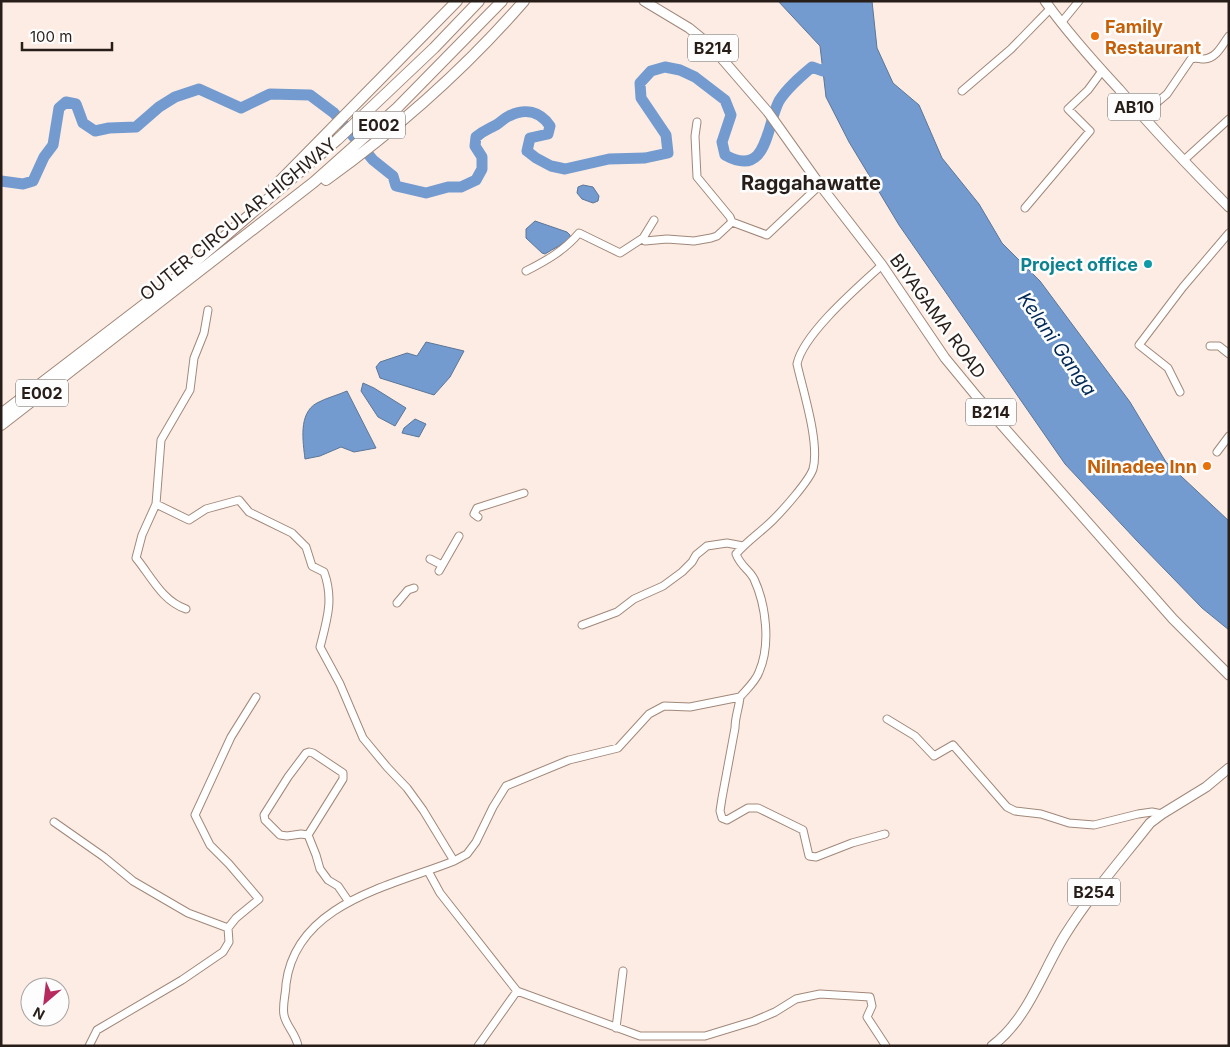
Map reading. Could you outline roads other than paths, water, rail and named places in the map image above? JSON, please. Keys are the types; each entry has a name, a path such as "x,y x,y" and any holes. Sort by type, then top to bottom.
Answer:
{"highway":[{"path":"236,227 457,1"},
{"name":"OUTER CIRCULAR HIGHWAY","path":"1,425 337,140 384,98 479,1"},
{"name":"OUTER CIRCULAR HIGHWAY","path":"1,414 245,237 314,182 397,108 502,1"},
{"path":"245,237 385,135 451,77 524,1"}],"main road":[{"name":"BIYAGAMA ROAD","path":"644,1 689,28 712,46 768,112 820,185 882,265 945,358 1173,619 1229,675"},
{"name":"AB10","path":"1047,5 1102,71 1183,161 1229,207"},
{"name":"B254","path":"992,1046 1000,1040 1019,1017 1063,938 1086,903 1150,823 1206,788 1229,768"}],"street":[{"path":"1061,23 1079,1"},
{"path":"962,91 1011,49 1047,5"},
{"path":"1142,115 1167,94 1191,59 1205,59 1219,52 1229,36"},
{"path":"1025,208 1090,131 1068,109 1088,90 1102,71"},
{"path":"1183,161 1229,119"},
{"path":"697,122 695,136 697,177 732,222 767,235 820,185"},
{"path":"526,271 552,256 572,241 579,232 620,253 643,238 654,220"},
{"path":"643,238 648,242 667,239 694,240 711,238 717,236 732,222"},
{"path":"1180,392 1168,368 1139,345 1229,233"},
{"path":"882,265 839,305 804,346 797,364 815,454 812,471 773,520 736,554 740,563 753,577 762,601 767,635 759,673 740,697 720,811 722,818 727,820 748,808 758,808 803,830 809,856 816,857 852,843 885,834"},
{"path":"186,608 175,605 168,599 136,558 142,535 156,504 161,440 190,390 194,358 204,333 208,310"},
{"path":"1210,346 1219,346 1229,354"},
{"path":"1217,452 1229,436"},
{"path":"478,517 474,514 477,508 524,493"},
{"path":"156,504 189,520 206,509 239,500 249,512 292,533 306,547 312,566 324,572 328,583 330,608 320,648 340,684 363,738 423,810 454,861"},
{"path":"430,559 441,568 459,536"},
{"path":"582,625 617,612 634,599 663,586 682,572 696,555 707,546 727,544 743,546"},
{"path":"397,603 408,590 414,588"},
{"path":"298,1046 283,1014 290,964 307,933 336,908 365,894 454,861 467,854 476,842 493,807 506,786 569,760 618,748 649,714 664,706 690,707 740,697"},
{"path":"89,1046 97,1030 182,980 223,952 230,942 228,928 236,918 260,899 230,864 210,845 195,815 231,736 256,698"},
{"path":"887,719 915,736 934,756 953,745 1007,806 1014,811 1041,814 1069,823 1094,826 1138,814 1152,812 1162,814"},
{"path":"309,752 343,773 344,776 342,784 308,835 280,835 264,818 264,815 288,777 306,753 309,752"},
{"path":"54,822 133,880 188,913 228,928"},
{"path":"308,835 320,869 328,880 338,886 349,902"},
{"path":"428,871 440,893 517,991 640,1036 705,1036 754,1021 775,1012 796,999 820,994 870,997 872,1006 867,1017 886,1046"},
{"path":"616,1028 624,971"},
{"path":"478,1046 517,991"}],"water":[{"name":"Kelani Ganga","path":"778,1 872,1 877,48 893,83 919,105 942,158 979,204 1002,243 1040,281 1130,402 1166,462 1229,521 1229,630 1202,608 1065,464 899,225 849,142 826,97 820,46"},
{"path":"583,185 593,187 599,196 598,201 593,203 582,199 577,193 578,187"},
{"path":"535,221 567,232 570,238 545,254 542,253 526,238 526,229"},
{"path":"426,342 464,351 450,377 434,395 380,378 376,367 380,362 407,353 417,356"},
{"path":"363,383 406,408 395,426 378,417 361,391"},
{"path":"347,391 376,448 354,452 341,447 320,456 305,459 303,428 307,414 317,403"},
{"path":"415,419 426,424 419,437 402,433 404,428"}],"waterway":[{"path":"1,181 23,184 33,181 44,157 53,145 59,108 66,102 76,104 83,123 95,131 109,128 136,127 159,107 175,97 199,89 241,108 270,94 310,95 334,113 373,160 393,176 396,186 426,193 448,187 461,187 476,180 482,169 482,157 475,146 476,137 507,117 521,112 537,114 550,126 548,134 530,138 527,151 551,166 565,169 609,159 645,158 668,153 666,135 641,98 640,83 651,71 665,67 680,70 695,77 725,100 731,115 722,142 725,155 739,161 750,160 758,155 763,146 779,101 786,92 812,67 823,71 833,60"}],"place":[{"name":"Family Restaurant","path":"1095,36"},
{"name":"Project office","path":"1148,264"},
{"name":"Nilnadee Inn","path":"1207,466"}],"district":[{"name":"Raggahawatte","path":"811,183"}]}
